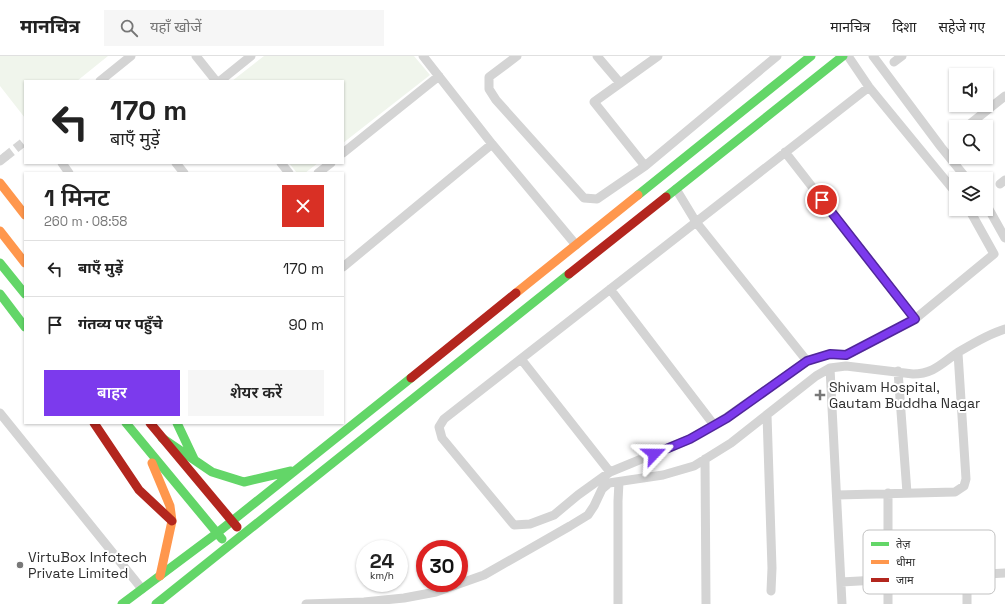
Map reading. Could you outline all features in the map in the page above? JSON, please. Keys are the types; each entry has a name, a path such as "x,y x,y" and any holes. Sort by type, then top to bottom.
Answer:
{"street":[{"path":"106,79 131,56"},
{"path":"196,56 215,80"},
{"path":"221,80 251,56"},
{"path":"423,56 492,144 576,245"},
{"path":"517,56 488,77 489,89 496,100 584,198 597,199 645,166 777,56"},
{"path":"597,56 620,83"},
{"path":"645,166 594,102 658,56"},
{"path":"156,604 243,534 606,233 811,56"},
{"path":"122,604 217,533 576,245 606,233 676,189 843,56"},
{"path":"848,56 869,87 949,184"},
{"path":"873,56 961,172"},
{"path":"894,62 902,56"},
{"path":"344,152 439,76"},
{"path":"869,87 444,419 439,427 442,438 514,525 530,524 554,515 578,495 610,472 690,439 727,418 807,361 830,354 846,355 915,319 994,254 973,216"},
{"path":"975,120 1005,96"},
{"path":"344,266 492,144"},
{"path":"785,152 915,319"},
{"path":"177,164 183,172"},
{"path":"282,164 288,172"},
{"path":"319,172 330,164"},
{"path":"0,183 24,214"},
{"path":"676,189 696,222 807,361"},
{"path":"993,216 1005,238"},
{"path":"0,231 24,262"},
{"path":"0,262 24,293"},
{"path":"610,289 714,425"},
{"path":"0,294 24,326"},
{"path":"306,604 364,602 404,598 436,592 484,575 588,515 602,489 609,483 663,475 694,466 731,443 816,376 830,368 846,366 924,374 994,332 1005,329"},
{"path":"837,495 906,492 955,492 964,486 966,479 958,353"},
{"path":"521,359 610,472"},
{"path":"830,368 842,604"},
{"path":"898,372 906,492"},
{"path":"0,413 142,588"},
{"path":"767,414 772,568 771,591"},
{"path":"95,424 139,490 172,521"},
{"path":"127,424 228,546"},
{"path":"151,424 243,534"},
{"path":"177,424 194,460"},
{"path":"162,438 212,472 244,482 296,470"},
{"path":"147,450 170,506 172,521 160,576"},
{"path":"705,459 706,604"},
{"path":"618,604 618,501 620,482"},
{"path":"888,493 888,530"},
{"path":"995,574 1005,573"},
{"path":"841,582 863,581"}],"shaded area":[{"path":"0,56 108,56 78,80 24,80 24,117 0,86"},
{"path":"264,56 414,56 430,75 344,142 344,80 233,80"},
{"path":"290,164 317,164 306,172 296,172"}],"tunnel":[{"path":"5,157 24,142"}],"traffic: fast":[{"path":"638,195 811,56"},
{"path":"666,197 843,56"},
{"path":"0,263 24,293"},
{"path":"156,604 569,274"},
{"path":"0,294 24,326"},
{"path":"122,604 217,533 411,378"},
{"path":"127,424 222,539"},
{"path":"177,424 194,459"},
{"path":"162,438 212,472 244,482 291,471"}],"traffic: slow":[{"path":"0,183 24,214"},
{"path":"516,293 638,195"},
{"path":"0,231 24,262"},
{"path":"152,463 170,506 172,521 160,576"}],"traffic: jam":[{"path":"569,274 666,197"},
{"path":"411,378 516,293"},
{"path":"95,424 139,490 172,521"},
{"path":"151,424 237,527"}],"place":[{"name":"Shivam Hospital, Gautam Buddha Nagar","path":"820,395"},
{"name":"VirtuBox Infotech Private Limited","path":"20,565"}],"route":[{"path":"654,454 690,439 727,418 807,361 830,354 846,355 915,319 822,200"}]}
